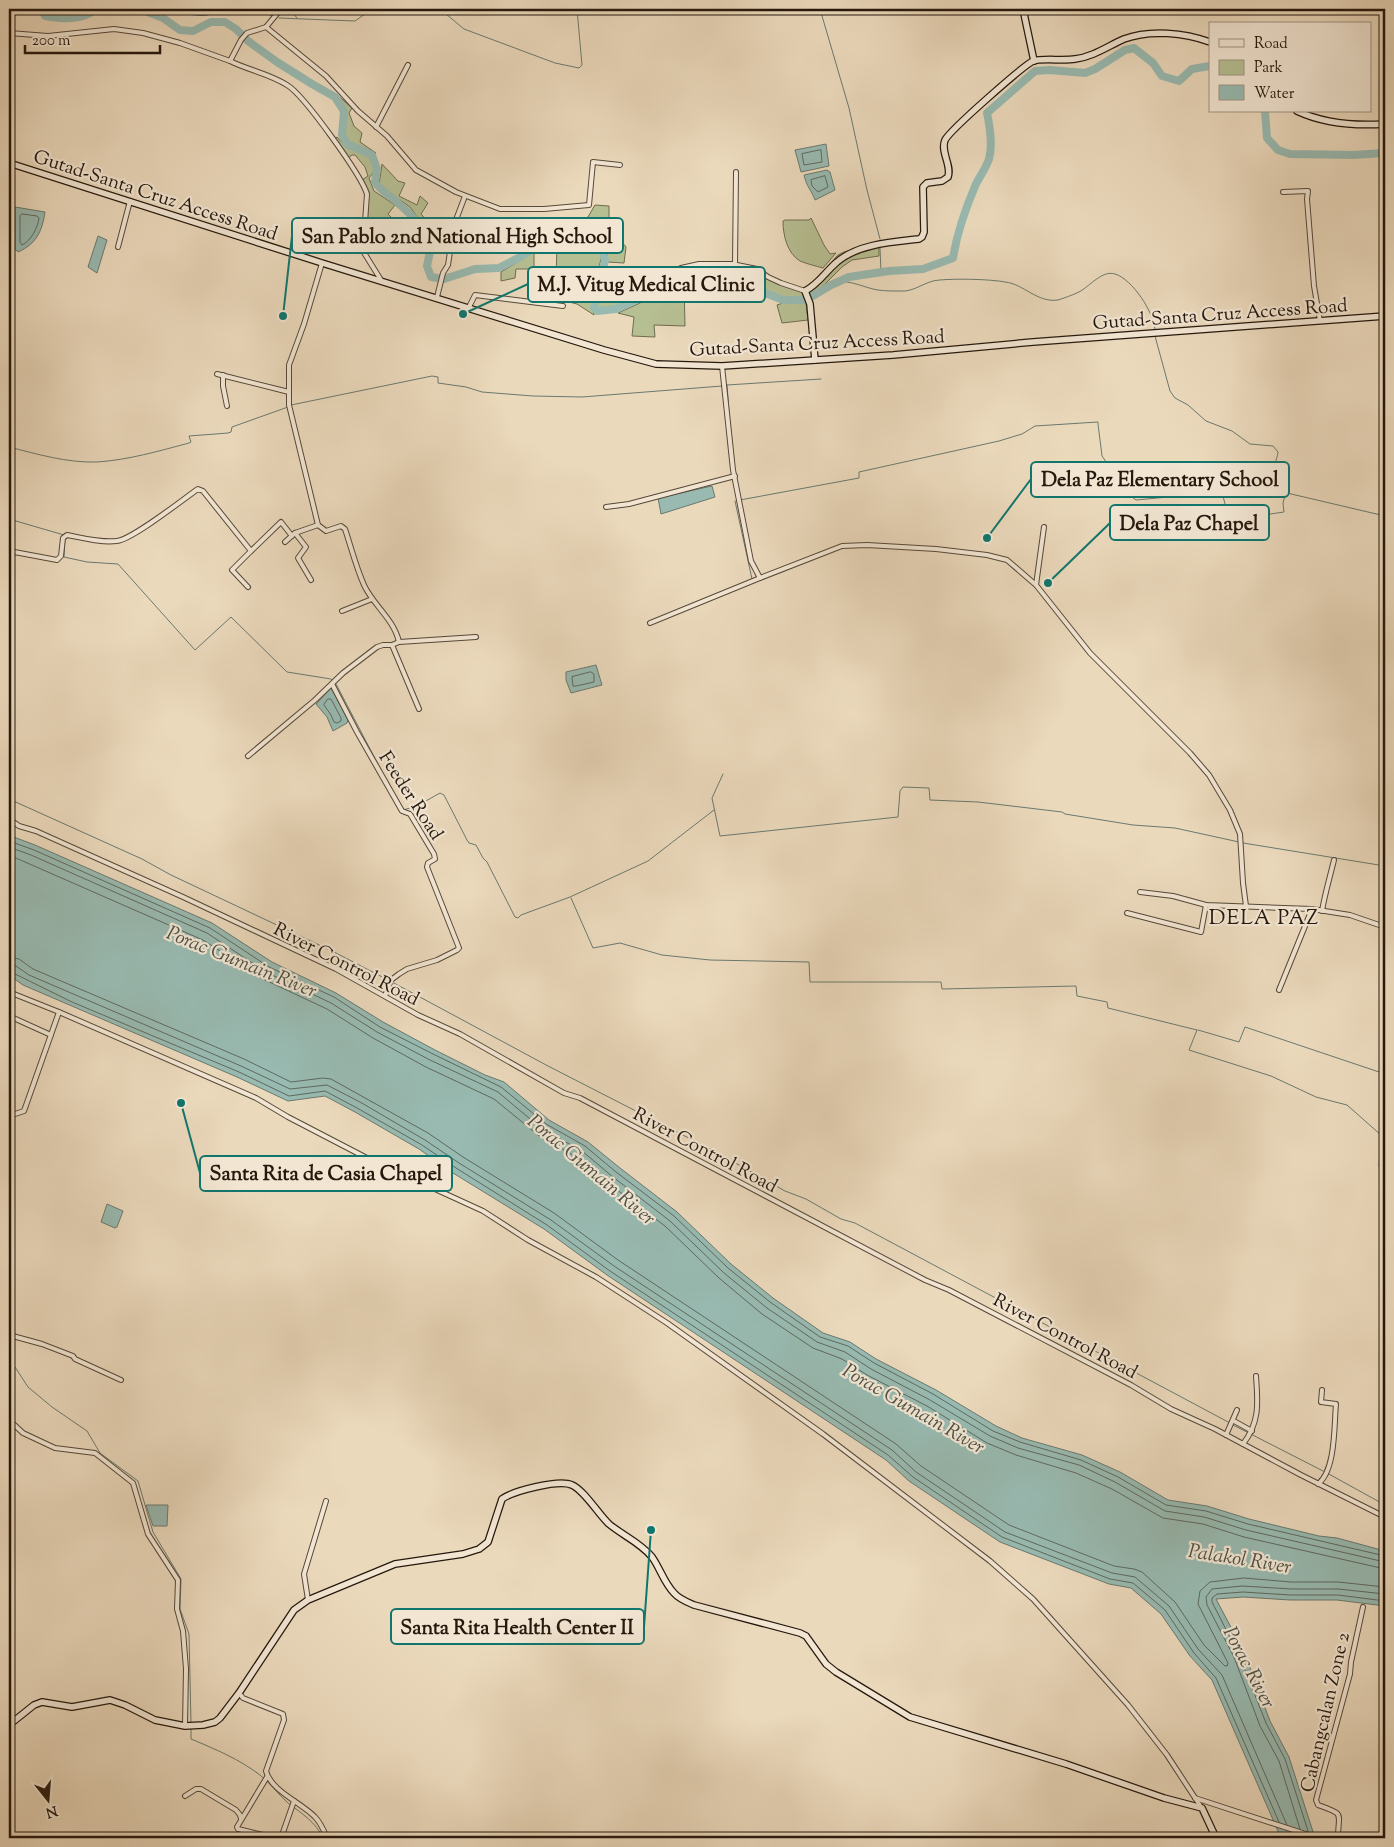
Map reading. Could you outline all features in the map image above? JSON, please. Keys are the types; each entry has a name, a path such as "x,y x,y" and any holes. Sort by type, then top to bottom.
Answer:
{"street":[{"path":"1023,9 1034,61"},
{"path":"230,61 247,33 266,27 280,11"},
{"path":"266,27 326,76 335,88 387,136 416,170 465,196 500,209 544,209 589,205 593,162 620,165"},
{"path":"9,33 48,36 114,28 143,33 180,43 230,61 278,80 288,86 310,107 365,186 367,194 363,251 381,280"},
{"path":"807,293 835,263 846,255 871,246 922,237 924,232 924,186 928,183 942,182 949,174 944,146 945,140 983,102 1034,61 1077,59 1137,34 1194,37 1209,42"},
{"path":"376,127 408,65"},
{"path":"1300,112 1325,121 1370,125 1385,124"},
{"name":"Gutad-Santa Cruz Access Road","path":"9,162 322,263 604,350 656,364 722,366 815,360 1385,316"},
{"path":"735,265 736,172"},
{"path":"1283,192 1308,191 1314,286 1320,321"},
{"path":"437,297 448,265 454,225 465,196"},
{"path":"118,247 130,201"},
{"path":"322,263 304,324 289,365 289,405 318,526 326,531 342,526 345,528 364,585 372,599 384,612 399,642"},
{"path":"622,296 686,266 699,264 735,265 758,269 768,277 807,293"},
{"path":"807,293 810,304 815,360"},
{"path":"469,307 475,295 563,306"},
{"path":"722,366 735,476 751,561 760,578"},
{"path":"217,374 289,392"},
{"path":"223,375 227,406"},
{"path":"606,507 629,504 735,476"},
{"path":"9,550 58,560 61,556 64,538 67,535 110,541 125,539 198,489 203,490 251,551"},
{"path":"248,587 232,570 281,522 306,547 298,558 311,580"},
{"path":"285,542 294,535 318,526"},
{"path":"1036,586 1044,528"},
{"path":"650,623 842,546 867,545 936,549 987,555 1007,560 1036,586 1090,653 1190,753 1213,780 1230,810 1240,834 1246,906"},
{"path":"342,611 372,599"},
{"path":"248,756 377,647 399,642 476,637"},
{"path":"392,645 419,709"},
{"name":"Feeder Road","path":"334,682 392,794 402,811 410,814 434,854 435,859 428,863 427,866 458,948 436,960 407,969 399,974 391,980 385,996"},
{"name":"River Control Road","path":"9,819 19,826 36,831 336,969 418,1015 460,1034 564,1093 580,1098 925,1280 949,1290 1132,1385 1171,1409 1226,1435 1385,1517"},
{"path":"1322,911 1334,860"},
{"path":"1140,892 1173,896 1206,905 1312,909 1350,915 1385,927"},
{"path":"1127,913 1200,932 1206,905"},
{"path":"1279,990 1312,909"},
{"path":"9,992 256,1098 288,1117 366,1157 483,1211 528,1240 596,1277 666,1323 823,1434 990,1560 1033,1599 1128,1705 1166,1755 1202,1808 1216,1838"},
{"path":"9,1116 24,1111 59,1012"},
{"path":"9,1016 51,1035"},
{"path":"9,1335 42,1344 73,1356 75,1359 120,1380"},
{"path":"1243,1444 1252,1431 1257,1408 1256,1376"},
{"path":"1318,1484 1327,1473 1331,1457 1336,1404 1321,1402 1322,1390"},
{"path":"1226,1435 1234,1421 1237,1410"},
{"path":"9,1420 23,1433 56,1448 95,1453 133,1483 148,1534 178,1580 177,1609 183,1631 186,1668 185,1726"},
{"path":"1234,1421 1252,1431"},
{"path":"9,1725 34,1705 42,1702 72,1707 110,1700 125,1705 155,1720 185,1726 214,1722 220,1718 239,1693 294,1610 308,1600 395,1564 463,1554 479,1549 488,1542 502,1499 514,1492 544,1486 572,1484 609,1524 652,1556 673,1593 681,1599 694,1605 806,1636 826,1664 836,1672 910,1717 1082,1769 1164,1798 1202,1808"},
{"path":"308,1600 304,1574 326,1501"},
{"name":"Cabangcalan Zone 2","path":"1338,1838 1340,1821 1338,1814 1334,1810 1318,1805 1316,1800 1350,1674 1363,1607"},
{"path":"239,1693 243,1698 283,1714 284,1720 266,1772 267,1777 292,1804 304,1807 316,1818 327,1838"},
{"path":"267,1777 237,1825 238,1829 275,1838"},
{"path":"185,1796 196,1788 201,1789 236,1810 240,1815 240,1819"},
{"path":"1195,1798 1318,1838"},
{"path":"281,1838 292,1804"}],"green space":[{"path":"337,95 352,108 349,113 354,126 362,133 360,142 376,153 349,142 344,133 346,109"},
{"path":"337,137 345,146 370,156 376,169 369,178 374,191 395,205 388,214 391,217 378,225 374,221 367,221 368,193 362,180 368,176 365,167 355,155 347,159 334,139"},
{"path":"382,164 398,181 405,183 399,196 417,205 420,196 428,203 421,214 438,233 437,241 447,245 447,251 435,251 434,240 410,207 379,185"},
{"path":"595,205 609,206 609,223 622,223 621,241 626,247 624,263 608,262 606,245 600,232 590,226 577,228 565,235 541,239 523,253 522,236 533,234 533,225 576,223 588,217"},
{"path":"811,218 830,254 836,253 823,268 796,258 789,249 785,238 783,221 809,220"},
{"path":"589,231 599,242 602,254 594,292 594,315 577,304 561,300 563,286 556,283 557,242 578,233"},
{"path":"879,242 879,256 852,260 809,296 806,290 838,255"},
{"path":"534,252 534,269 516,269 515,278 501,281 501,272"},
{"path":"720,263 757,269 768,278 802,289 804,297 783,297 767,291 748,276 719,273"},
{"path":"685,265 685,269 679,270 673,276 617,307 596,307 599,294 607,293 608,300 618,297"},
{"path":"683,276 710,278 712,276 747,280 759,291 722,283 684,281 685,326 654,325 655,337 632,336 634,317 618,313 653,297 655,292"},
{"path":"783,303 806,303 808,320 782,323 777,305"}],"water":[{"path":"826,144 829,166 801,172 795,150"},
{"path":"827,170 830,172 835,190 815,200 804,175"},
{"path":"15,207 45,212 42,226 34,241 18,252 15,249"},
{"path":"98,236 107,240 97,273 88,267"},
{"path":"712,486 715,497 661,514 658,498"},
{"path":"596,665 602,685 571,693 566,680 566,672"},
{"path":"331,688 348,720 347,723 333,731 327,717 316,704"},
{"path":"11,836 212,923 272,962 336,993 383,1022 435,1050 485,1075 504,1082 549,1120 588,1142 677,1212 731,1264 773,1298 823,1333 850,1342 876,1359 936,1390 996,1426 1022,1438 1082,1455 1120,1472 1168,1500 1207,1506 1249,1519 1319,1536 1337,1538 1385,1551 1385,1606 1337,1600 1243,1597 1216,1599 1244,1652 1270,1721 1289,1757 1315,1838 1281,1838 1212,1680 1190,1656 1161,1614 1131,1588 1109,1584 1000,1542 909,1481 886,1460 607,1275 544,1229 453,1173 419,1149 355,1112 325,1096 288,1101 237,1077 23,985 9,975 9,840"},
{"path":"107,1204 123,1211 115,1228 101,1222"},
{"path":"146,1505 168,1505 167,1526 153,1526"}],"waterway":[{"path":"42,9 45,16 65,18 85,16 96,9"},
{"path":"140,9 163,18 180,30 193,31 211,22 225,22 277,62 335,97 344,111 342,135 347,144 372,155 377,169 375,182 412,216 432,242 427,266 431,277 444,279 475,269 499,268 522,256 542,242 565,238 577,231 590,228 599,235 605,261 594,308 597,311 616,309 651,293 681,275 702,272 748,278 765,293 783,300 806,300 849,277 889,271 923,269 953,258 965,211 989,159 991,142 987,113 1035,71 1050,70 1085,73 1095,69 1125,50 1134,48 1153,63 1162,76 1179,81 1192,69 1209,66"},
{"path":"168,9 202,16 214,13 219,9"},
{"path":"254,9 273,16"},
{"path":"289,9 297,18"},
{"path":"279,18 355,21 372,9"},
{"path":"440,9 464,29 555,63 579,68 582,65 577,9"},
{"path":"820,9 849,108 880,239"},
{"path":"1265,112 1267,138 1278,150 1290,154 1353,155 1385,153"},
{"path":"880,248 881,272"},
{"path":"838,282 853,283 878,290 905,291 939,280 989,280 1012,283 1044,299 1058,300 1079,292 1101,276 1110,273 1122,277 1135,289 1151,314 1155,330"},
{"path":"1155,336 1170,391 1175,398 1188,405 1206,421 1232,431 1250,444 1273,446 1278,452 1271,477 1287,493 1385,516"},
{"path":"291,405 432,376 438,377 438,383 466,387 482,392 533,396 582,397 722,386"},
{"path":"727,385 821,379"},
{"path":"727,385 731,437"},
{"path":"9,447 75,461 97,462 120,459 189,443 191,442 189,436 228,433 231,432 232,427 288,407"},
{"path":"740,500 859,478 859,472 999,441 1022,434 1035,426 1098,422 1102,456 1129,495 1136,500 1222,492 1229,520 1284,512 1283,503 1286,492"},
{"path":"735,501 752,579"},
{"path":"9,519 64,535"},
{"path":"65,538 64,557 87,562 118,564 195,650 231,617 287,672 331,679 336,684 390,787"},
{"path":"723,774 712,798 720,836 898,817 900,791 903,787 929,788 930,800 978,802 1062,812 1133,825 1175,828 1239,842"},
{"path":"403,810 417,806 440,793 444,795 467,840 469,843 476,845 487,862 515,917 518,918 521,915 570,897 648,861 714,810"},
{"path":"9,799 142,859 171,875 334,952 388,980"},
{"path":"1243,843 1385,866"},
{"path":"571,898 593,948 620,943 662,955 710,960 809,962 810,982 941,982 942,989 1076,986 1077,996 1107,1002 1108,1008 1197,1030 1189,1050 1271,1076 1316,1097 1347,1105 1381,1135 1379,1167 1385,1168"},
{"path":"392,982 548,1066 716,1152 785,1191 806,1199 841,1219 855,1223 1230,1423"},
{"path":"1198,1030 1239,1042 1245,1027 1385,1074"},
{"path":"9,1364 15,1367 28,1387 52,1407 87,1431 100,1453 138,1481 153,1532 181,1579 180,1609 189,1634 191,1723"},
{"path":"1233,1425 1385,1505"},
{"path":"191,1727 191,1739 252,1769 267,1781 288,1803 303,1814 320,1832 323,1838"}],"place":[{"name":"M.J. Vitug Medical Clinic","path":"463,314"},
{"name":"San Pablo 2nd National High School","path":"283,316"},
{"name":"Dela Paz Elementary School","path":"987,538"},
{"name":"Dela Paz Chapel","path":"1048,583"},
{"name":"Santa Rita de Casia Chapel","path":"181,1103"},
{"name":"Santa Rita Health Center II","path":"651,1530"}],"district":[{"name":"DELA PAZ","path":"1264,917"}],"water label":[{"name":"Porac Gumain River","path":"242,961"},
{"name":"Porac Gumain River","path":"592,1169"},
{"name":"Porac Gumain River","path":"914,1408"},
{"name":"Palakol River","path":"1240,1558"},
{"name":"Porac River","path":"1250,1667"}]}
